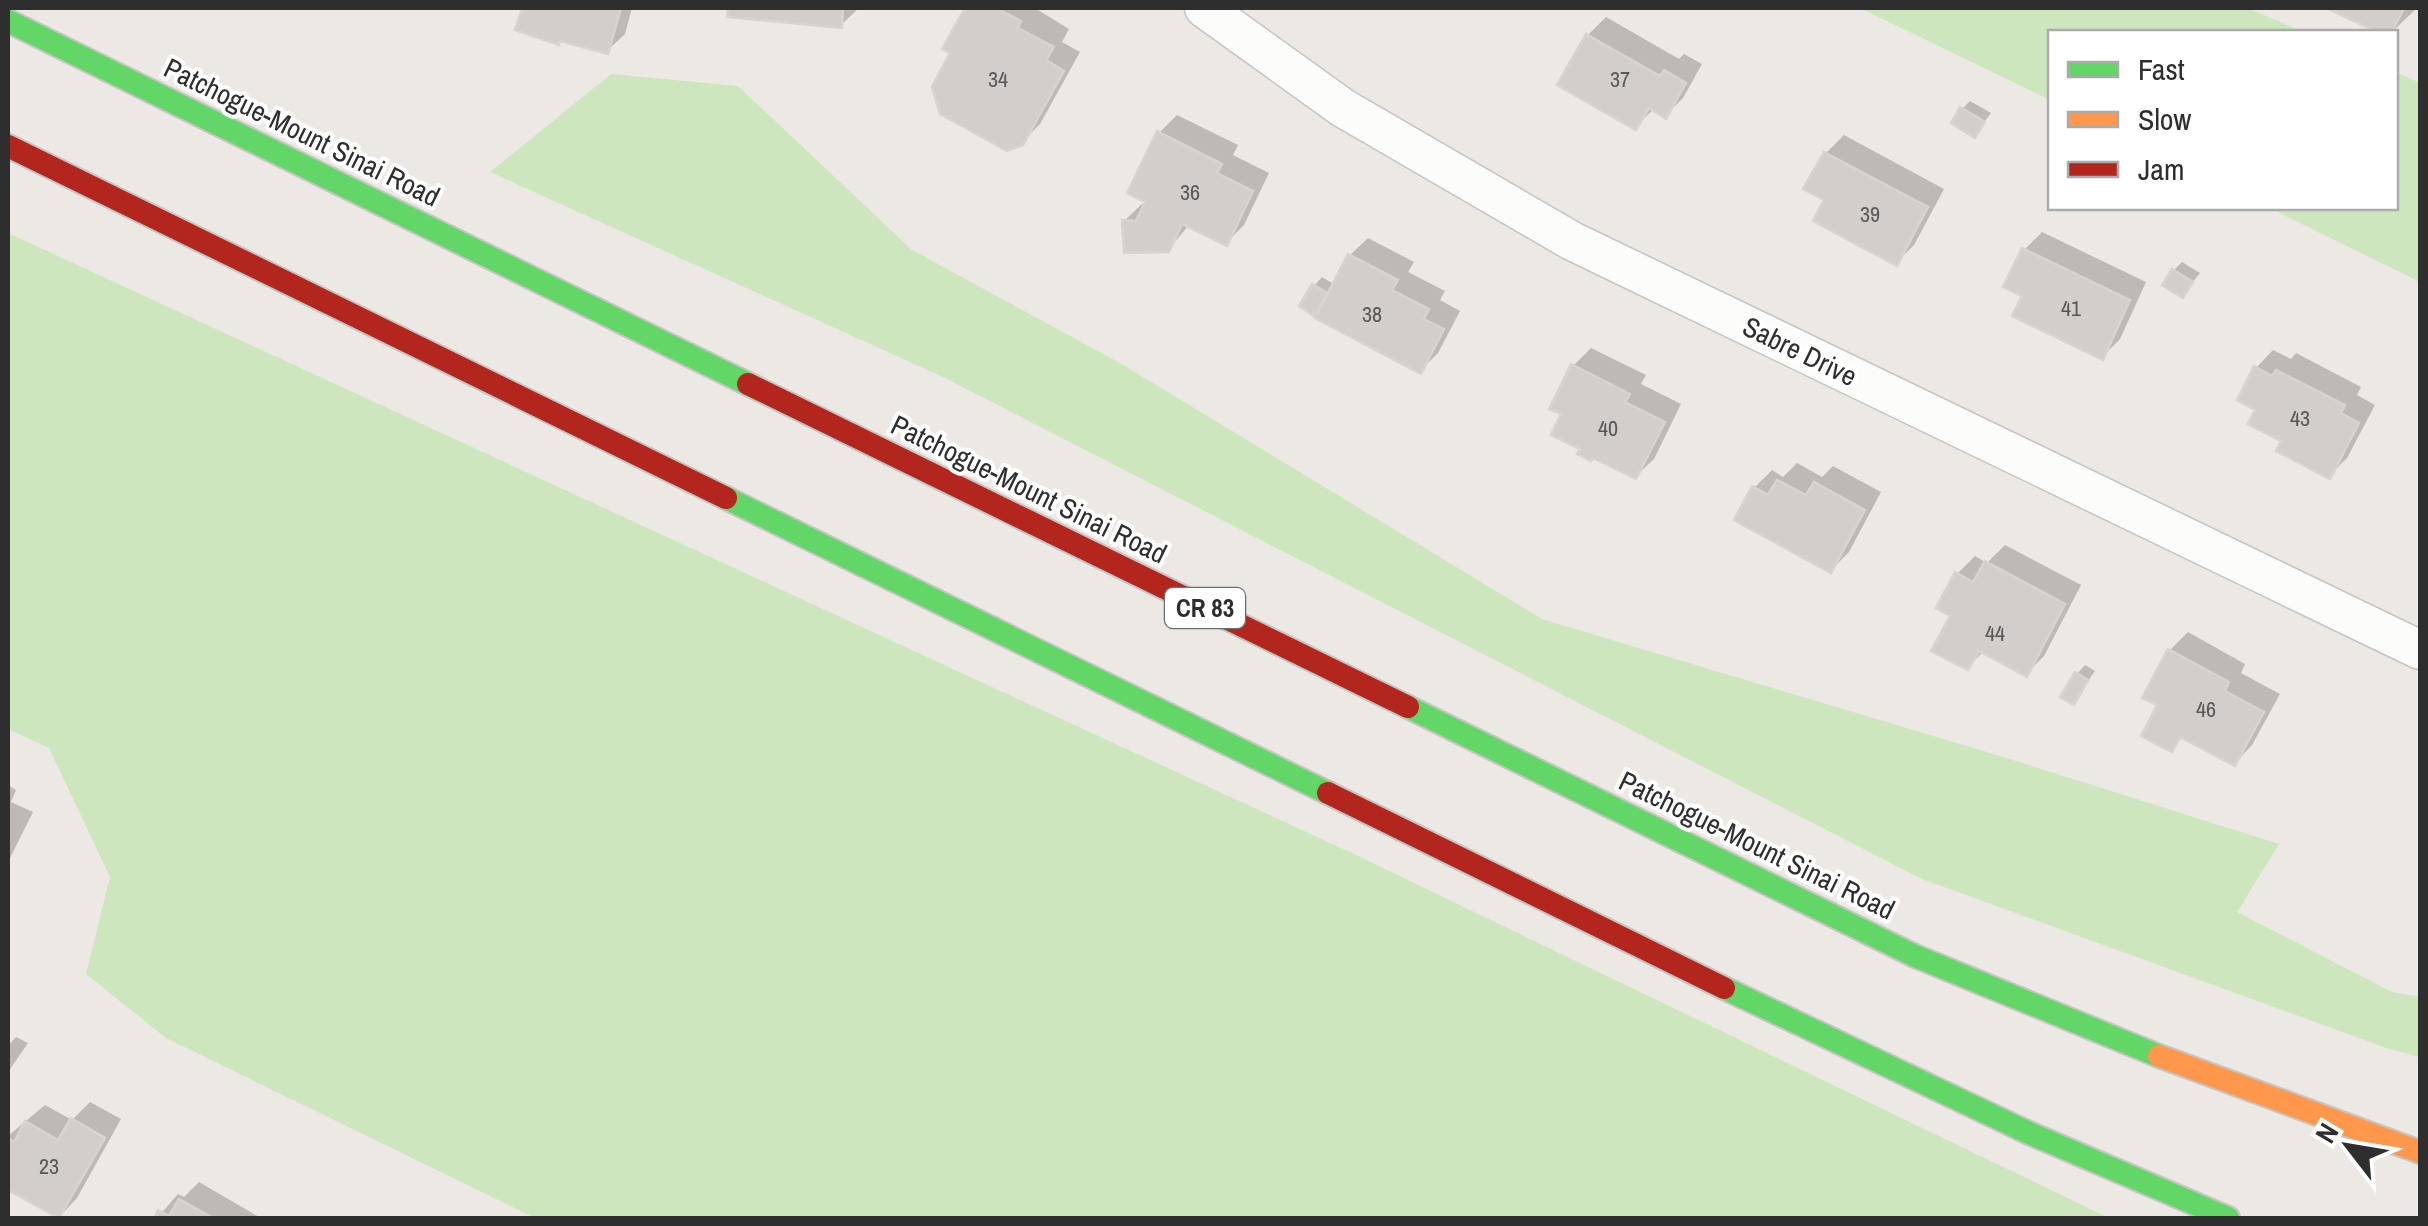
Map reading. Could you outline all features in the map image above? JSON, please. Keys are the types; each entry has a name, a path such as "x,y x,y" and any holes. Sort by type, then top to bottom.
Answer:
{"highway":[{"name":"Patchogue-Mount Sinai Road","path":"8,21 1914,956 2190,1069 2420,1152"},
{"path":"8,146 1890,1068 2029,1134 2228,1218"}],"street":[{"name":"Sabre Drive","path":"1204,8 1343,108 1572,241 2420,650"}],"green space":[{"path":"1860,8 2247,8 2299,30 2048,30 2048,99"},
{"path":"2398,73 2420,83 2420,282 2273,210 2398,210"},
{"path":"611,74 738,86 912,250 1120,363 1542,619 2279,844 2237,912 2392,992 2420,997 2420,1057 1922,879 943,377 490,172"},
{"path":"8,233 1352,853 2109,1218 535,1218 166,1038 86,974 110,877 49,748 8,729"}],"building":[{"path":"517,8 621,8 608,54 560,41 559,45 515,30 522,9"},
{"path":"728,8 843,8 842,28 727,17"},
{"path":"965,8 996,8 1021,21 1018,28 1054,47 1046,60 1064,71 1023,145 1007,151 940,114 932,87 950,53 942,49"},
{"path":"2326,8 2404,8 2393,30 2374,30"},
{"path":"1586,34 1660,76 1664,70 1686,83 1666,119 1649,108 1636,130 1557,85"},
{"path":"1960,107 1985,122 1975,138 1951,123"},
{"path":"1157,131 1222,164 1217,173 1253,191 1227,246 1182,224 1169,252 1124,253 1122,220 1136,221 1145,202 1127,193"},
{"path":"1824,152 1928,207 1897,266 1813,221 1824,200 1803,189"},
{"path":"2022,248 2130,300 2103,360 2012,316 2022,296 2003,287"},
{"path":"1348,254 1398,280 1392,290 1429,309 1424,319 1444,329 1421,374 1315,318"},
{"path":"2172,269 2193,282 2183,298 2162,285"},
{"path":"1312,284 1327,293 1314,316 1299,306"},
{"path":"1571,364 1630,394 1625,402 1665,422 1636,479 1577,454 1580,449 1551,435 1561,414 1549,409"},
{"path":"2254,366 2272,376 2276,370 2345,405 2341,413 2359,423 2330,479 2276,451 2281,441 2248,424 2255,410 2237,400"},
{"path":"1777,480 1806,495 1814,482 1865,510 1831,573 1734,520 1752,486 1768,495"},
{"path":"1985,561 2065,604 2027,677 1979,651 1968,670 1931,651 1950,616 1936,608 1955,572 1973,582"},
{"path":"2168,649 2229,682 2225,691 2264,712 2235,766 2180,737 2172,752 2141,736 2157,705 2142,698"},
{"path":"2075,672 2088,680 2074,705 2060,697"},
{"path":"71,1118 105,1138 59,1218 8,1190 8,1138 14,1142 25,1121 58,1140"},
{"path":"179,1199 213,1218 154,1218 158,1210 169,1216"}],"traffic: fast":[{"path":"8,21 748,384"},
{"path":"726,498 1328,793"},
{"path":"1408,707 1915,956 2159,1056"},
{"path":"1724,988 2029,1133 2228,1218"}],"traffic: slow":[{"path":"2159,1056 2420,1152"}],"traffic: jam":[{"path":"8,146 726,498"},
{"path":"748,384 1408,707"},
{"path":"1328,793 1724,988"}]}
